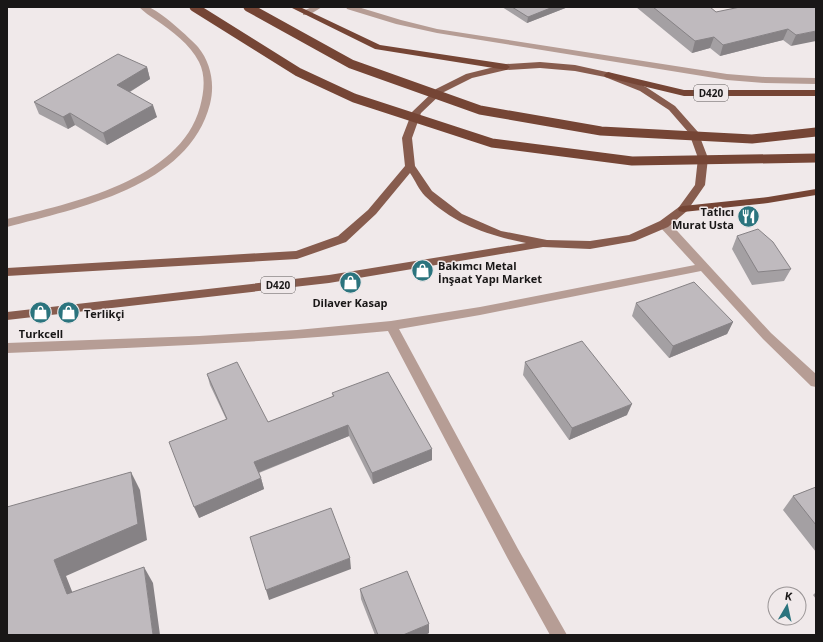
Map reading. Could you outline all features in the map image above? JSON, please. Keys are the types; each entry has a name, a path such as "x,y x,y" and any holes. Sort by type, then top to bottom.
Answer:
{"highway":[{"path":"194,7 298,72 354,98 492,143 632,161 816,158"},
{"path":"248,7 350,64 480,110 601,131 752,139 816,132"},
{"path":"294,7 378,46 506,67"},
{"name":"D420","path":"608,75 684,93 816,93"},
{"path":"683,209 768,200 816,192"}],"main road":[{"path":"540,65 575,68 608,75 643,89 672,108 693,132 703,158 700,185 683,209 664,224 630,238 590,245 547,244 499,234 458,217 428,193 410,166 407,138 417,112 439,91 469,76 506,67 540,65"},
{"path":"7,272 297,255 342,239 372,212 410,166"},
{"name":"D420","path":"7,316 329,279 547,244"}],"street":[{"path":"7,223 101,197 138,180 164,164 184,147 197,129 205,109 208,94 209,79 205,64 195,49 182,36 143,7"},
{"path":"306,13 318,7"},
{"path":"350,7 399,22 437,31 572,51 686,71 727,77 766,80 816,81"},
{"path":"664,224 767,336 816,382"},
{"path":"7,348 200,341 297,335 391,326 480,311 704,267"},
{"path":"391,326 513,554 559,635"}],"building":[{"path":"512,7 553,7 528,17"},
{"path":"653,7 710,7 716,12 740,7 816,7 816,31 796,35 788,29 723,45 714,37 695,41"},
{"path":"118,54 147,67 117,85 153,105 103,133 70,113 63,117 34,102"},
{"path":"758,229 773,242 791,269 758,272 737,236"},
{"path":"694,282 733,322 673,346 636,303"},
{"path":"582,341 632,404 572,428 525,362"},
{"path":"237,362 268,422 334,396 332,393 388,372 432,449 372,473 348,425 254,462 261,478 194,507 169,442 227,419 207,374"},
{"path":"131,472 138,524 54,560 67,594 144,567 153,635 7,635 7,507"},
{"path":"816,487 816,525 793,496"},
{"path":"331,508 350,558 266,590 250,537"},
{"path":"407,571 429,624 403,635 378,635 360,589"}],"place":[{"name":"Tatlıcı Murat Usta","path":"749,217"},
{"name":"Bakımcı Metal İnşaat Yapı Market","path":"422,271"},
{"name":"Dilaver Kasap","path":"350,282"},
{"name":"Turkcell","path":"41,313"},
{"name":"Terlikçi","path":"68,313"}]}
